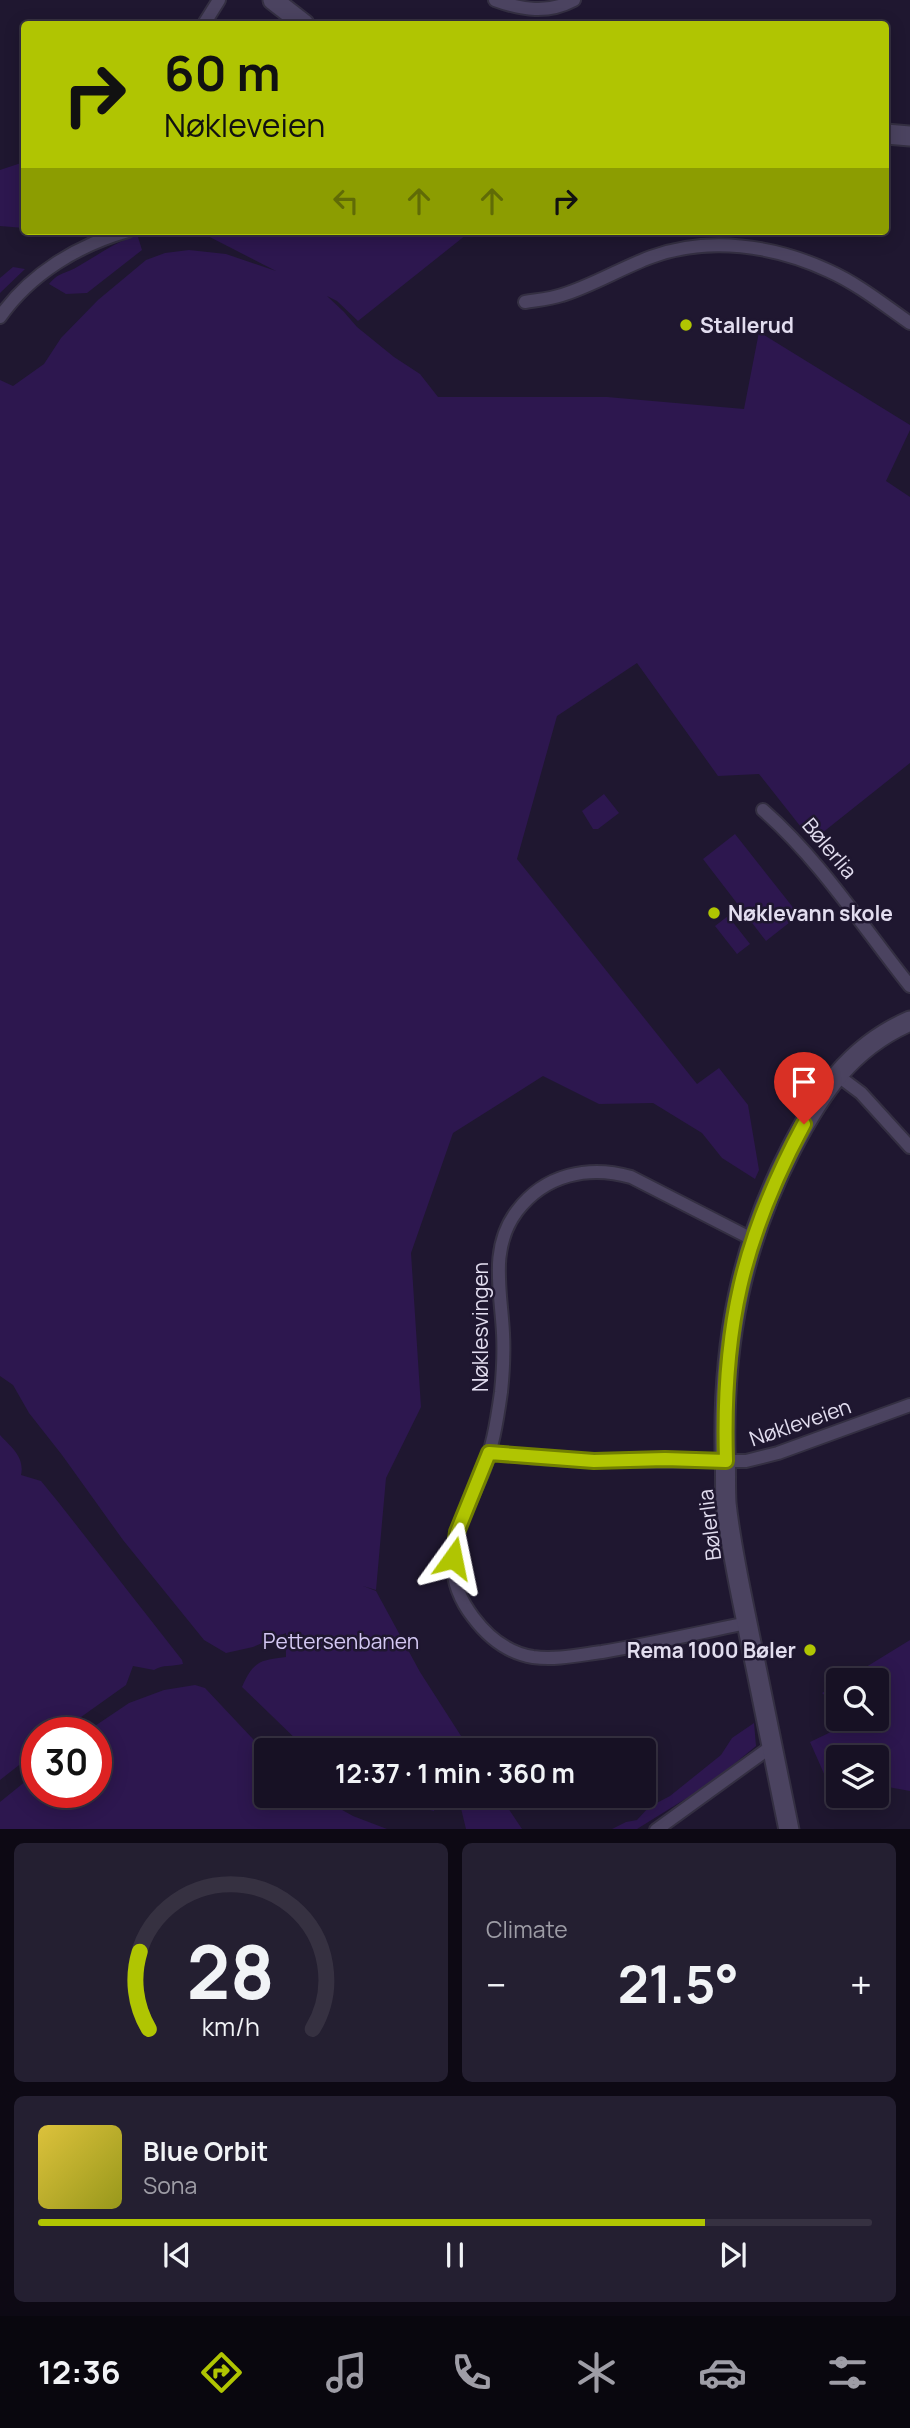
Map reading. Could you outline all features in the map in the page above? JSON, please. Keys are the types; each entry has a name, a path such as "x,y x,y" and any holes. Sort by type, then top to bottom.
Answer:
{"street":[{"path":"206,21 219,0"},
{"path":"273,0 300,21"},
{"path":"495,0 530,10 553,9 574,0"},
{"path":"889,134 910,135"},
{"path":"0,317 22,292 56,263 82,248 117,235"},
{"path":"525,302 560,296 619,269 681,248 730,245 789,256 829,271 910,323"},
{"name":"Bølerlia","path":"763,810 789,833 827,876 910,986"},
{"name":"Bølerlia","path":"789,1829 747,1623 726,1501 724,1411 729,1344 741,1278 752,1239 774,1181 813,1109 837,1075 866,1045 910,1021"},
{"path":"837,1075 861,1093 910,1147"},
{"name":"Nøklesvingen","path":"747,1623 626,1648 561,1658 532,1657 495,1642 486,1634 458,1593 453,1558 457,1532 489,1453 501,1391 503,1359 499,1254 508,1226 523,1203 543,1186 577,1173 617,1173 631,1177 752,1239"},
{"name":"Nøkleveien","path":"489,1453 594,1461 746,1461 771,1455 910,1405"},
{"path":"656,1829 772,1746"}],"green space":[{"path":"21,163 21,228 0,226 0,170"},
{"name":"Pettersenbanen","path":"206,235 466,235 358,321 337,301 327,296 357,327 420,374 438,397 607,397 744,409 759,332 910,425 886,481 910,497 910,763 812,841 759,774 718,776 637,663 557,716 517,859 697,1084 719,1068 748,1105 759,1170 755,1179 722,1158 702,1133 653,1103 599,1104 543,1076 453,1133 411,1253 421,1407 386,1478 376,1590 363,1586 376,1591 420,1672 462,1738 295,1738 242,1687 258,1664 269,1659 286,1657 286,1633 253,1647 226,1653 204,1640 123,1540 29,1413 13,1385 0,1376 0,380 13,386 44,364 61,338 98,300 146,260 165,253 189,250 226,254 276,271"},
{"path":"131,237 138,237 142,250 87,293 66,294 49,284 59,275"},
{"path":"13,267 25,269 0,293 0,278"},
{"path":"604,794 619,813 598,829 593,829 582,811"},
{"path":"735,834 799,915 766,941 703,859"},
{"path":"728,916 750,944 737,954 715,926"},
{"path":"0,1435 19,1458 21,1475 41,1481 183,1664 154,1670 133,1666 126,1685 81,1717 21,1717 21,1764 0,1780"},
{"path":"910,1640 910,1791 889,1787 889,1745 826,1745 826,1778 810,1742 833,1731 889,1731 889,1668 864,1668"},
{"path":"195,1685 205,1688 254,1740 254,1808 339,1808 387,1829 0,1829 0,1802 21,1785 21,1808 112,1808 112,1717 108,1717 129,1703 164,1690"},
{"path":"754,1723 756,1746 711,1783 637,1829 612,1829 637,1820 648,1808 656,1808 656,1803 670,1796 721,1755 732,1738"},
{"path":"461,1808 508,1808 522,1829 466,1829"}],"place":[{"name":"Stallerud","path":"686,325"},
{"name":"Nøklevann skole","path":"714,913"},
{"name":"Rema 1000 Bøler","path":"810,1650"}],"route":[{"path":"453,1558 457,1532 480,1481 489,1453 594,1461 726,1461 726,1376 741,1278 752,1239 774,1181 804,1124"}]}
